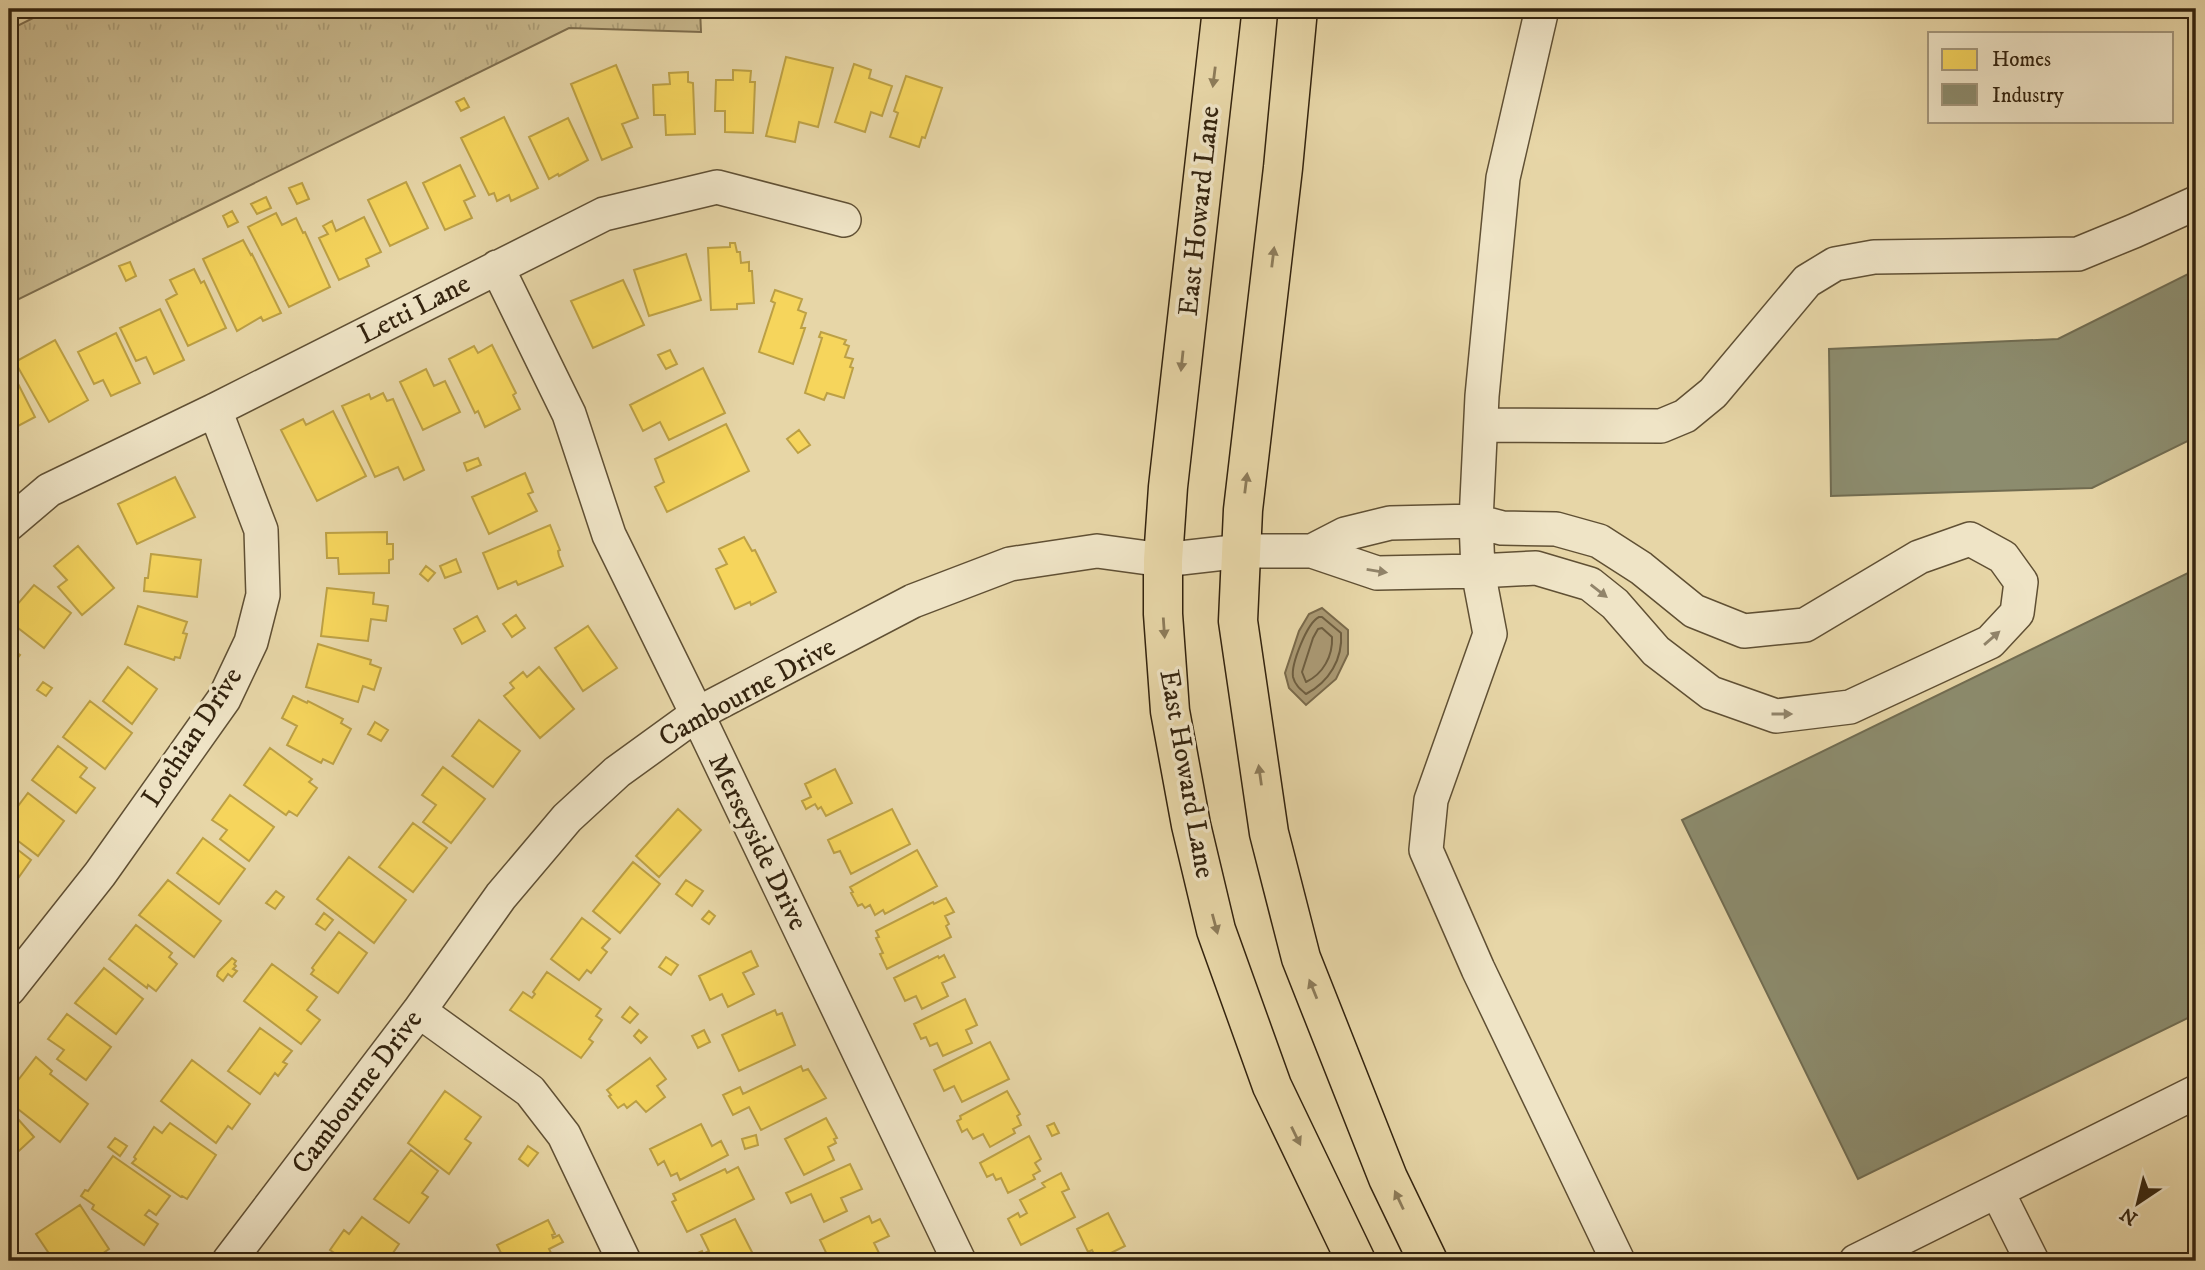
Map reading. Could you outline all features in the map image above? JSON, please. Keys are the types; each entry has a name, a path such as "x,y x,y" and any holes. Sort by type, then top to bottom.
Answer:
{"main road":[{"name":"East Howard Lane","path":"1222,9 1168,487 1163,560 1170,711 1216,930 1272,1086 1356,1261"},
{"path":"1298,9 1283,168 1242,510 1238,621 1269,833 1301,958 1388,1178 1428,1261"}],"street":[{"path":"1542,9 1503,178 1482,396 1476,521 1478,572 1490,634 1431,800 1426,850 1478,969 1618,1261"},
{"name":"Letti Lane","path":"9,524 49,490 215,410 604,214 717,187 844,220"},
{"path":"1482,425 1661,426 1685,416 1713,393 1807,281 1835,264 1874,257 2078,254 2196,203"},
{"name":"Merseyside Drive","path":"497,267 569,414 609,535 959,1261"},
{"name":"Lothian Drive","path":"9,989 100,874 224,699 251,642 263,595 261,530 215,410"},
{"path":"1476,521 1502,528 1556,529 1598,541 1640,568 1694,611 1744,631 1805,625 1919,557 1969,539 2003,558 2021,582 2017,613 1990,642 1850,707 1776,716 1711,693 1656,651 1615,604 1590,584 1536,568 1478,572 1377,573 1312,551 1345,534 1390,523 1476,521"},
{"name":"Cambourne Drive","path":"229,1261 419,1010 501,896 567,818 617,772 697,714 913,601 1010,564 1097,551 1163,560 1242,551 1312,551"},
{"path":"419,1010 530,1091 564,1135 624,1261"},
{"path":"1856,1261 2196,1092"},
{"path":"1997,1191 2032,1261"}],"green space":[{"path":"51,9 700,9 701,32 569,28 9,304 9,30"}],"water":[{"path":"1322,608 1348,630 1348,654 1336,679 1306,705 1289,688 1285,673 1299,631 1309,614"}],"building: Homes":[{"path":"786,57 833,68 818,127 799,122 795,142 766,136"},
{"path":"854,64 871,70 869,78 892,86 882,116 871,112 865,132 835,122"},
{"path":"616,65 638,118 622,124 632,147 602,160 571,84"},
{"path":"733,70 751,71 750,82 755,82 753,133 725,132 725,111 715,111 716,80 733,80"},
{"path":"688,72 688,82 693,83 695,134 666,135 665,115 654,115 653,85 670,84 669,73"},
{"path":"906,76 942,88 925,138 922,137 919,147 890,137 898,113 894,111"},
{"path":"464,98 469,107 461,111 456,102"},
{"path":"504,117 538,188 511,201 509,195 497,201 494,193 489,195 461,138"},
{"path":"568,118 588,160 549,179 529,137"},
{"path":"460,165 475,196 464,201 472,218 445,230 423,183"},
{"path":"406,182 428,228 390,246 368,200"},
{"path":"302,183 309,199 297,204 289,188"},
{"path":"266,197 271,208 257,214 251,204"},
{"path":"232,211 238,222 228,227 223,216"},
{"path":"276,213 282,225 296,218 330,287 289,307 248,227"},
{"path":"364,217 381,252 366,259 369,266 339,280 319,238 328,234 323,226 332,221 336,231"},
{"path":"243,240 281,313 263,321 261,317 237,331 203,259"},
{"path":"730,243 735,243 737,252 740,252 741,263 749,262 754,303 737,304 737,309 711,310 708,248 730,247"},
{"path":"686,254 701,300 649,316 634,270"},
{"path":"130,262 136,276 126,281 119,266"},
{"path":"194,269 201,283 204,281 226,328 188,346 166,300 177,294 170,280"},
{"path":"623,280 644,325 593,348 571,301"},
{"path":"775,290 802,299 798,310 806,313 801,328 805,328 793,364 759,352 775,303 771,301"},
{"path":"160,309 184,360 154,374 146,357 136,361 120,328"},
{"path":"821,332 846,340 844,344 849,346 845,357 853,359 850,367 853,368 844,398 827,393 824,400 805,393 822,338 819,337"},
{"path":"116,333 140,383 111,396 103,380 94,384 78,352"},
{"path":"55,340 88,400 49,422 15,362"},
{"path":"492,345 516,393 513,395 520,409 485,427 478,411 475,413 449,359 474,346 478,353"},
{"path":"670,350 677,364 666,369 658,355"},
{"path":"9,366 35,417 16,427 18,431 9,436"},
{"path":"703,368 725,413 669,440 660,422 643,431 630,405"},
{"path":"426,369 434,386 445,381 460,412 423,430 400,382"},
{"path":"383,393 387,401 393,399 424,470 404,480 398,467 375,477 342,406 369,394 371,399"},
{"path":"333,411 366,476 317,501 281,430 303,419 306,425"},
{"path":"726,424 749,471 667,512 655,487 664,482 655,459"},
{"path":"799,430 810,445 798,453 787,439"},
{"path":"478,458 481,465 467,471 464,463"},
{"path":"525,473 533,492 528,494 537,511 489,534 472,497"},
{"path":"175,477 195,517 137,544 118,504"},
{"path":"550,525 563,566 518,585 516,581 498,589 483,553"},
{"path":"387,532 387,544 393,544 389,573 339,574 338,558 327,558 326,533"},
{"path":"744,537 752,551 755,550 776,592 751,605 750,602 735,609 716,569 727,564 719,549"},
{"path":"78,546 114,588 82,615 58,587 67,580 54,566"},
{"path":"151,554 201,560 197,597 144,591"},
{"path":"456,559 461,572 445,578 440,566"},
{"path":"426,566 435,573 428,581 420,574"},
{"path":"34,585 71,613 44,648 9,621 9,614"},
{"path":"327,588 374,593 373,604 388,606 386,621 371,619 368,641 321,636"},
{"path":"138,606 187,622 183,633 187,634 180,658 175,657 174,660 125,644"},
{"path":"516,615 525,628 512,637 503,624"},
{"path":"477,616 485,631 462,644 454,629"},
{"path":"588,626 617,668 583,691 555,648"},
{"path":"318,644 371,660 370,664 381,668 374,690 363,686 358,702 306,687"},
{"path":"9,647 20,655 9,669"},
{"path":"128,667 157,689 132,724 103,701"},
{"path":"539,667 574,709 540,738 504,696 514,688 510,683 523,672 527,677"},
{"path":"43,682 52,688 46,696 37,690"},
{"path":"293,696 343,719 341,723 351,729 333,764 323,759 321,763 287,745 297,726 282,718"},
{"path":"90,701 132,733 105,769 63,737"},
{"path":"479,720 520,751 493,787 452,756"},
{"path":"375,722 388,730 381,741 368,734"},
{"path":"58,746 87,768 80,777 95,788 76,813 32,780"},
{"path":"270,748 312,779 309,782 317,788 297,816 289,811 286,815 244,785"},
{"path":"443,767 485,799 451,843 423,822 436,805 422,795"},
{"path":"835,769 852,803 826,816 821,807 818,809 815,804 806,809 802,801 811,797 805,784"},
{"path":"28,793 64,821 38,856 9,834 9,818"},
{"path":"230,795 274,827 249,861 220,839 227,830 212,820"},
{"path":"678,809 701,830 659,877 636,856"},
{"path":"892,809 910,844 851,874 840,851 834,853 828,840"},
{"path":"413,823 447,848 413,892 379,867"},
{"path":"203,838 245,869 219,904 177,873"},
{"path":"9,843 31,860 9,891"},
{"path":"917,850 937,886 885,914 883,910 875,915 870,905 865,908 862,904 858,906 850,887"},
{"path":"349,857 406,900 374,943 317,899"},
{"path":"633,862 660,884 620,933 593,911"},
{"path":"168,880 221,921 194,957 139,915"},
{"path":"686,880 703,891 692,906 676,894"},
{"path":"276,891 284,897 275,909 266,903"},
{"path":"946,898 954,912 945,916 951,937 887,969 880,954 883,953 876,938 879,937 876,931"},
{"path":"709,911 715,916 709,924 702,919"},
{"path":"324,913 333,920 325,930 316,924"},
{"path":"582,918 610,939 602,948 607,952 591,973 587,970 579,980 551,959"},
{"path":"136,925 172,953 169,957 177,964 156,991 148,985 147,988 109,959"},
{"path":"339,932 367,953 338,993 311,974 314,970 312,968"},
{"path":"751,951 758,966 743,973 754,994 728,1007 722,994 710,1000 699,976"},
{"path":"944,955 955,977 942,983 948,996 922,1009 916,996 905,1001 894,978"},
{"path":"666,957 678,965 671,975 659,967"},
{"path":"232,958 236,961 233,969 237,971 232,977 228,974 223,981 217,976 218,972"},
{"path":"272,964 317,997 307,1010 320,1020 301,1044 244,1001"},
{"path":"104,968 143,999 116,1034 75,1003"},
{"path":"547,972 601,1009 596,1016 602,1020 589,1039 593,1042 581,1058 510,1010 523,992 532,998 535,994 533,992"},
{"path":"965,999 977,1025 966,1030 972,1043 943,1056 937,1043 930,1046 926,1037 921,1039 914,1024"},
{"path":"630,1007 638,1014 630,1023 622,1017"},
{"path":"775,1010 777,1015 782,1013 795,1045 739,1071 722,1035"},
{"path":"67,1014 111,1047 86,1080 57,1059 64,1050 48,1039"},
{"path":"260,1028 292,1051 283,1062 287,1064 278,1076 275,1073 260,1094 228,1071"},
{"path":"639,1030 647,1037 641,1043 634,1036"},
{"path":"704,1030 710,1042 698,1048 692,1036"},
{"path":"990,1042 1009,1079 962,1102 954,1086 944,1091 934,1070"},
{"path":"36,1057 52,1071 50,1074 88,1104 60,1142 9,1102 9,1092"},
{"path":"650,1058 666,1079 657,1086 665,1097 646,1112 636,1101 627,1108 624,1104 618,1108 607,1090"},
{"path":"192,1060 250,1104 232,1129 228,1126 216,1143 161,1101"},
{"path":"801,1066 803,1071 808,1069 826,1098 761,1130 749,1107 733,1115 723,1095 740,1087 743,1094"},
{"path":"445,1091 481,1117 465,1139 471,1143 449,1174 408,1143"},
{"path":"1007,1091 1020,1114 1017,1116 1021,1125 1013,1129 1015,1133 990,1147 983,1134 973,1139 967,1129 962,1132 957,1121 961,1119 960,1116"},
{"path":"9,1109 34,1137 9,1160"},
{"path":"826,1118 837,1138 834,1139 836,1143 828,1147 834,1160 804,1175 785,1139"},
{"path":"170,1123 216,1155 187,1199 132,1163 154,1127 162,1133"},
{"path":"1054,1123 1059,1133 1052,1136 1047,1126"},
{"path":"701,1124 712,1146 721,1141 728,1155 680,1180 677,1173 671,1176 664,1161 658,1165 650,1149"},
{"path":"756,1135 758,1145 745,1149 742,1139"},
{"path":"1029,1136 1041,1159 1035,1163 1040,1171 1033,1175 1035,1179 1008,1193 1001,1178 996,1180 993,1174 987,1177 980,1163"},
{"path":"115,1138 127,1146 120,1156 108,1147"},
{"path":"528,1146 538,1153 528,1166 519,1159"},
{"path":"411,1150 438,1171 422,1193 428,1197 409,1223 374,1199"},
{"path":"113,1156 170,1196 156,1215 149,1210 145,1215 158,1224 144,1245 92,1209 94,1205 81,1196 85,1190 88,1191"},
{"path":"850,1164 862,1189 841,1198 847,1211 824,1222 811,1194 791,1203 786,1193"},
{"path":"738,1167 754,1199 687,1232 672,1202 676,1200 673,1194 725,1169 727,1173"},
{"path":"1061,1173 1069,1189 1062,1192 1075,1217 1021,1245 1008,1219 1018,1213 1020,1217 1027,1213 1020,1200 1045,1187 1042,1183"},
{"path":"80,1205 109,1249 92,1261 54,1261 36,1234"},
{"path":"1108,1213 1125,1246 1097,1260 1092,1250 1088,1252 1077,1229"},
{"path":"869,1216 872,1223 880,1219 889,1236 874,1243 880,1255 869,1261 848,1261 846,1257 830,1261 820,1240"},
{"path":"362,1217 399,1244 391,1256 398,1261 346,1261 330,1250 344,1230 349,1234"},
{"path":"735,1219 755,1258 747,1261 696,1261 693,1255 709,1251 701,1235"},
{"path":"548,1220 555,1234 552,1235 553,1238 559,1235 563,1242 549,1249 555,1261 505,1261 497,1245"}],"building: Industry":[{"path":"2196,270 2196,437 2092,488 1831,496 1829,349 2058,339"},
{"path":"2196,569 2196,1014 1858,1179 1682,820"}]}
